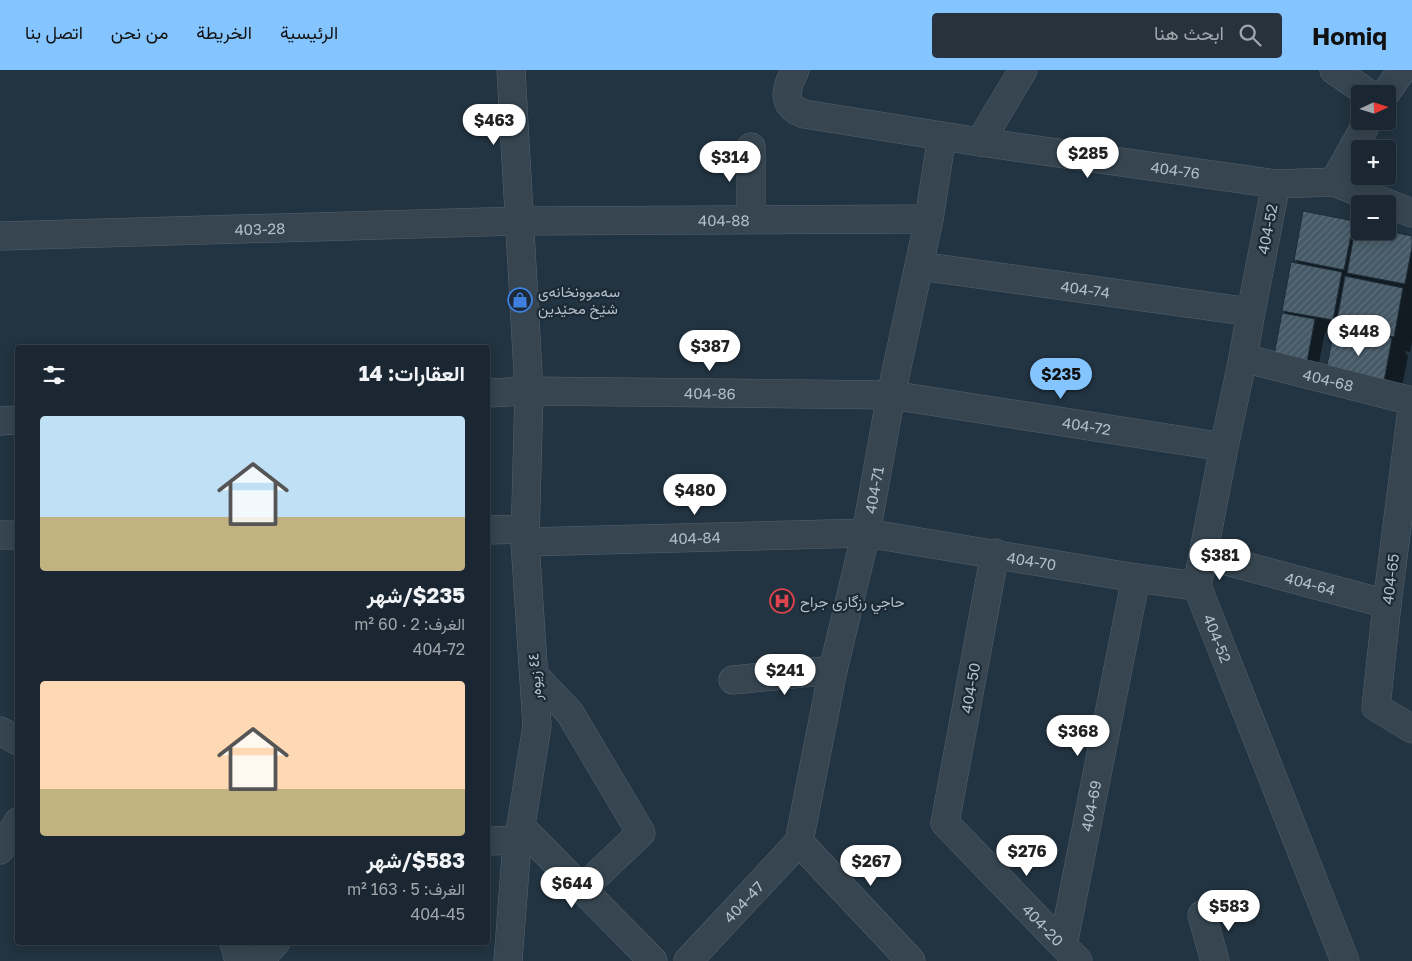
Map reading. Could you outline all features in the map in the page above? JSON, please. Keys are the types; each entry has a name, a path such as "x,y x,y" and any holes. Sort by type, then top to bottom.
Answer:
{"street":[{"name":"٤٤ زیوەر","path":"508,961 516,856 537,726 525,535 529,391 511,70"},
{"name":"404-76","path":"795,70 787,87 789,104 795,110 804,114 980,142 1276,184 1334,182 1412,213"},
{"path":"980,142 1023,70"},
{"path":"1334,70 1356,85"},
{"path":"1391,85 1402,70"},
{"path":"1334,182 1363,130"},
{"name":"404-71","path":"799,842 833,670 866,533 891,395 929,218 942,136"},
{"path":"750,219 751,147"},
{"name":"404-52","path":"1276,184 1197,586 1345,961"},
{"name":"404-88","path":"520,220 929,218"},
{"name":"403-28","path":"0,236 520,220"},
{"name":"404-74","path":"918,266 1251,312"},
{"name":"404-68","path":"1243,358 1412,401"},
{"name":"404-86","path":"490,393 529,391 891,395"},
{"name":"404-72","path":"891,395 1224,447"},
{"name":"404-65","path":"1412,409 1376,707 1412,729"},
{"path":"0,421 15,420"},
{"name":"404-84","path":"490,530 525,535 866,533"},
{"name":"404-70","path":"866,533 1136,578 1197,586"},
{"path":"0,535 15,535"},
{"name":"404-50","path":"945,824 995,553"},
{"name":"404-64","path":"1204,555 1387,604"},
{"name":"404-69","path":"1070,953 1136,578"},
{"path":"733,680 833,670"},
{"path":"534,675 570,713 641,832 582,889"},
{"path":"0,730 15,739"},
{"name":"404-20","path":"945,824 1070,953"},
{"path":"0,850 15,827"},
{"path":"490,840 520,833 582,889 653,961"},
{"path":"799,842 912,961"},
{"name":"404-47","path":"688,961 799,842"},
{"path":"1202,915 1215,961"},
{"path":"235,945 239,961"},
{"path":"259,961 273,945"}],"building":[{"path":"1303,211 1351,220 1351,236 1344,270 1294,260"},
{"path":"1396,233 1412,236 1412,247 1405,284 1347,273 1353,240 1396,240"},
{"path":"1291,262 1342,272 1333,320 1282,311"},
{"path":"1345,276 1403,288 1394,337 1336,325"},
{"path":"1282,313 1315,319 1306,367 1273,360"},
{"path":"1335,326 1392,338 1383,387 1325,375"}],"place":[{"name":"سەموونخانەی شێخ محێدین","path":"520,300"},
{"name":"حاجي رزگارى جراح","path":"782,601"}]}
